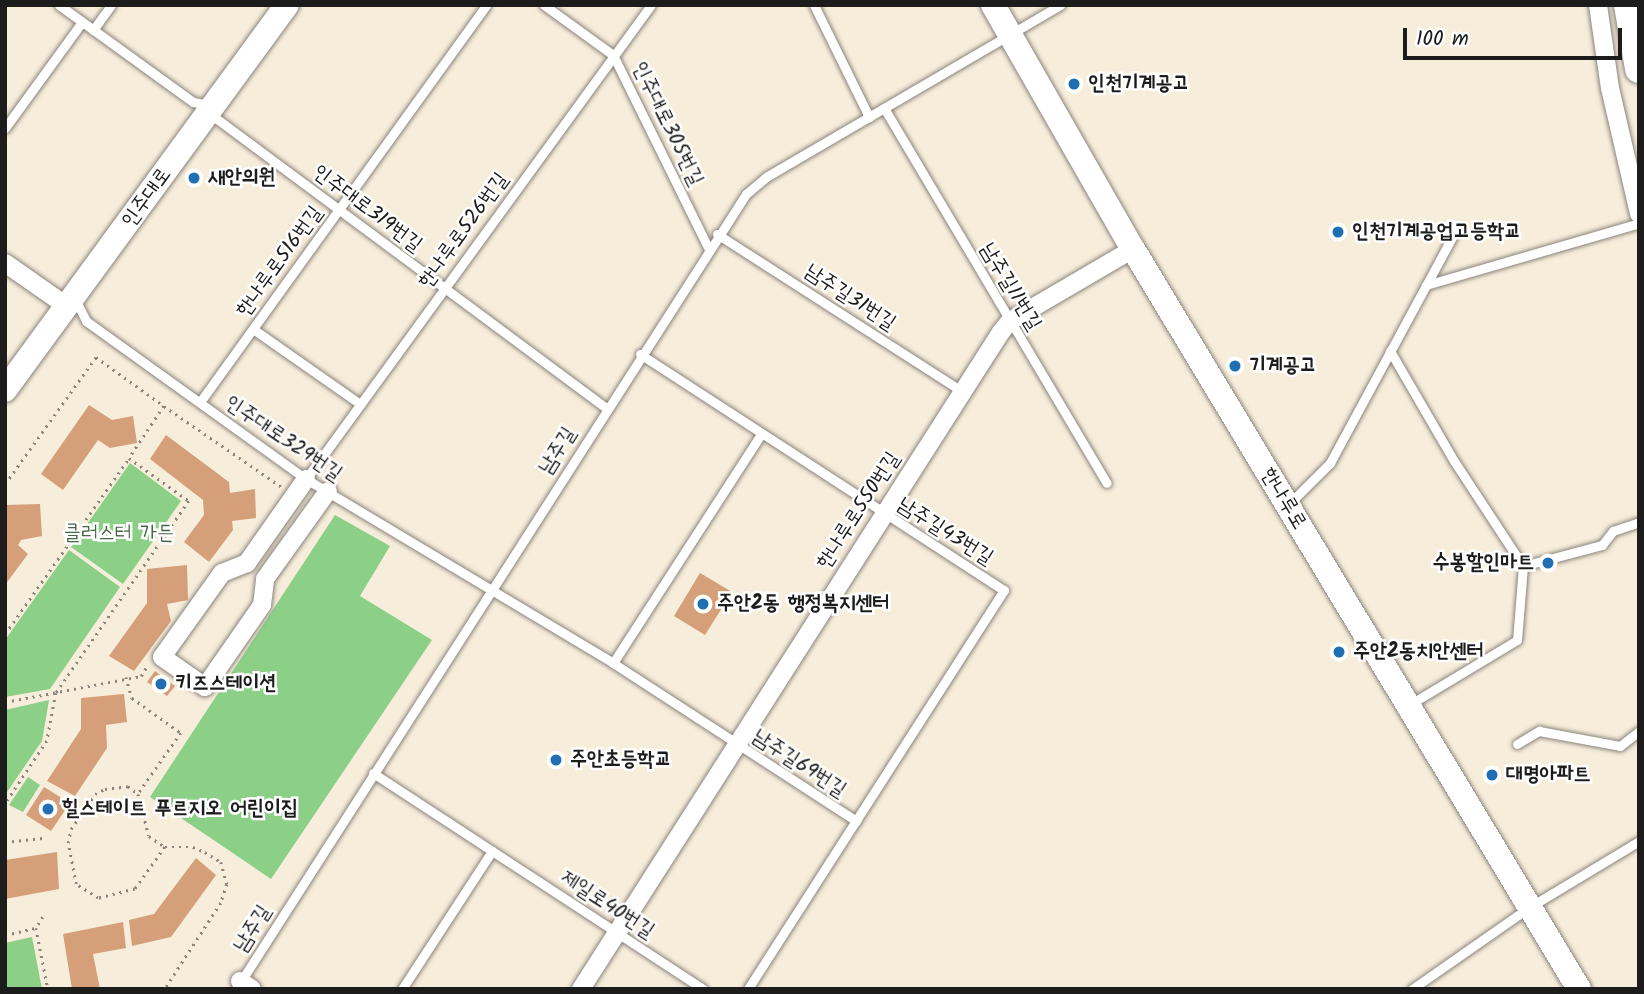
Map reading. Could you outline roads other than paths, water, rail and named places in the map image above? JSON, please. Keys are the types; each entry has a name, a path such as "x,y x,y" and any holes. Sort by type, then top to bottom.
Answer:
{"highway":[{"path":"1629,5 1639,69"}],"main road":[{"name":"인주대로","path":"5,390 287,5"},
{"name":"한나루로","path":"993,5 1133,249 1579,989"}],"street":[{"path":"1598,5 1610,88 1639,214"},
{"name":"한나루로550번길","path":"581,989 1010,321 1133,249"},
{"path":"5,262 71,302"},
{"path":"306,479 247,562 222,573 162,657 205,687 262,605 265,579 328,491"}],"lane":[{"path":"59,5 193,102 212,108"},
{"path":"93,30 111,5"},
{"name":"한나루로516번길","path":"200,402 486,5"},
{"name":"인주대로305번길","path":"544,5 613,55 708,247"},
{"name":"한나루로526번길","path":"306,479 651,5"},
{"path":"814,5 869,117"},
{"name":"남주길","path":"243,986 373,773 708,247 746,194 766,177 1060,5"},
{"path":"5,128 82,22"},
{"name":"인주대로319번길","path":"212,108 339,209 606,408"},
{"name":"남주길11번길","path":"884,108 1107,483"},
{"path":"1426,285 1639,223"},
{"path":"1287,506 1330,464 1456,230"},
{"name":"남주길31번길","path":"717,234 963,392"},
{"name":"인주대로329번길","path":"71,302 86,321 306,479 491,588"},
{"path":"253,329 360,404"},
{"path":"1390,351 1461,472 1523,566 1517,640 1407,706"},
{"name":"남주길43번길","path":"640,354 760,436 1004,590"},
{"path":"613,663 760,436"},
{"path":"1523,566 1602,545 1613,531 1639,522"},
{"name":"남주길69번길","path":"491,588 613,663 856,821 1004,590"},
{"path":"1517,744 1539,731 1620,746 1639,731"},
{"name":"제일로40번길","path":"373,773 703,989"},
{"path":"748,989 856,821"},
{"path":"1412,989 1528,908 1639,841"},
{"path":"402,989 492,851"}],"place":[{"name":"인천기계공고","path":"1074,84"},
{"name":"새안의원","path":"194,178"},
{"name":"인천기계공업고등학교","path":"1338,232"},
{"name":"기계공고","path":"1235,366"},
{"name":"수봉할인마트","path":"1548,563"},
{"name":"주안2동 행정복지센터","path":"703,604"},
{"name":"주안2동치안센터","path":"1339,652"},
{"name":"키즈스테이션","path":"161,684"},
{"name":"주안초등학교","path":"556,760"},
{"name":"대명아파트","path":"1492,775"},
{"name":"힐스테이트 푸르지오 어린이집","path":"48,809"}],"park label":[{"name":"클러스터 가든","path":"119,534"}]}
